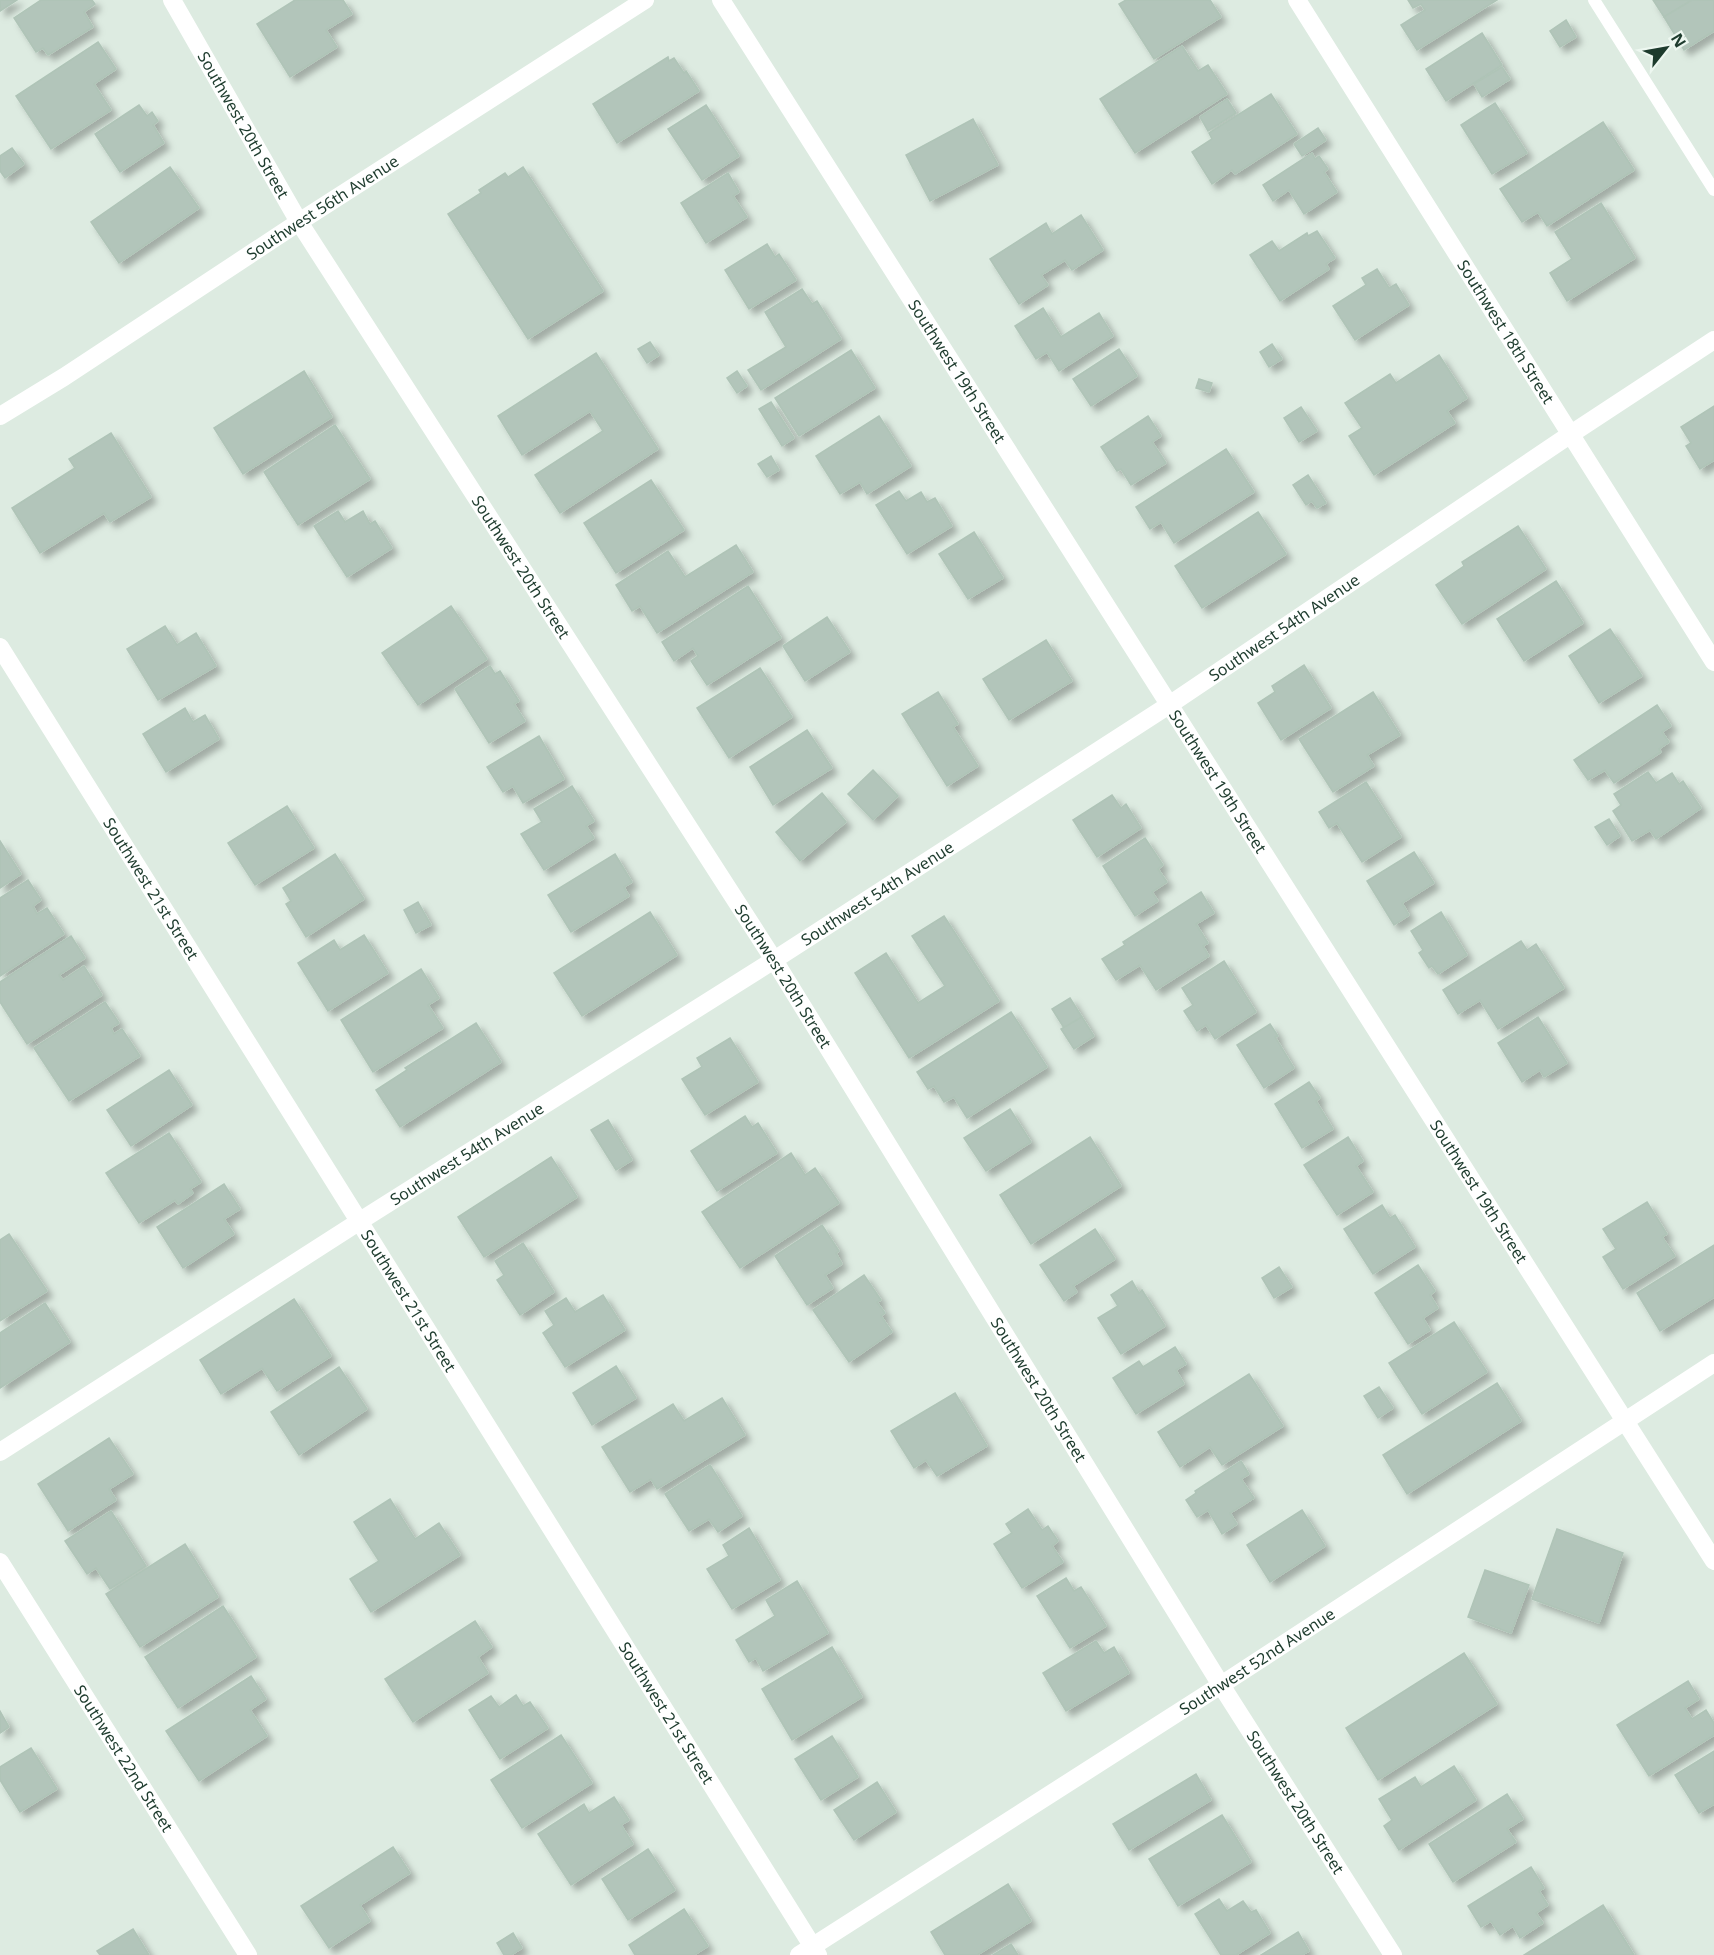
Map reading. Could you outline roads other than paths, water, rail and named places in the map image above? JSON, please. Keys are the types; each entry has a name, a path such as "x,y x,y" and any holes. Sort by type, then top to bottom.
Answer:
{"street":[{"name":"Southwest 20th Street","path":"172,0 299,222 774,960 1221,1684 1394,1955"},
{"name":"Southwest 56th Avenue","path":"0,416 64,377 299,222 645,0"},
{"name":"Southwest 19th Street","path":"720,0 1714,1561"},
{"name":"Southwest 18th Street","path":"1298,0 1714,662"},
{"name":"Southwest 54th Avenue","path":"0,1452 360,1221 774,960 1169,705 1714,340"},
{"name":"Southwest 21st Street","path":"0,647 360,1221 810,1952"},
{"name":"Southwest 52nd Avenue","path":"810,1952 1714,1363"},
{"name":"Southwest 22nd Street","path":"0,1562 248,1955"}],"lane":[{"path":"1594,0 1714,190"}]}
